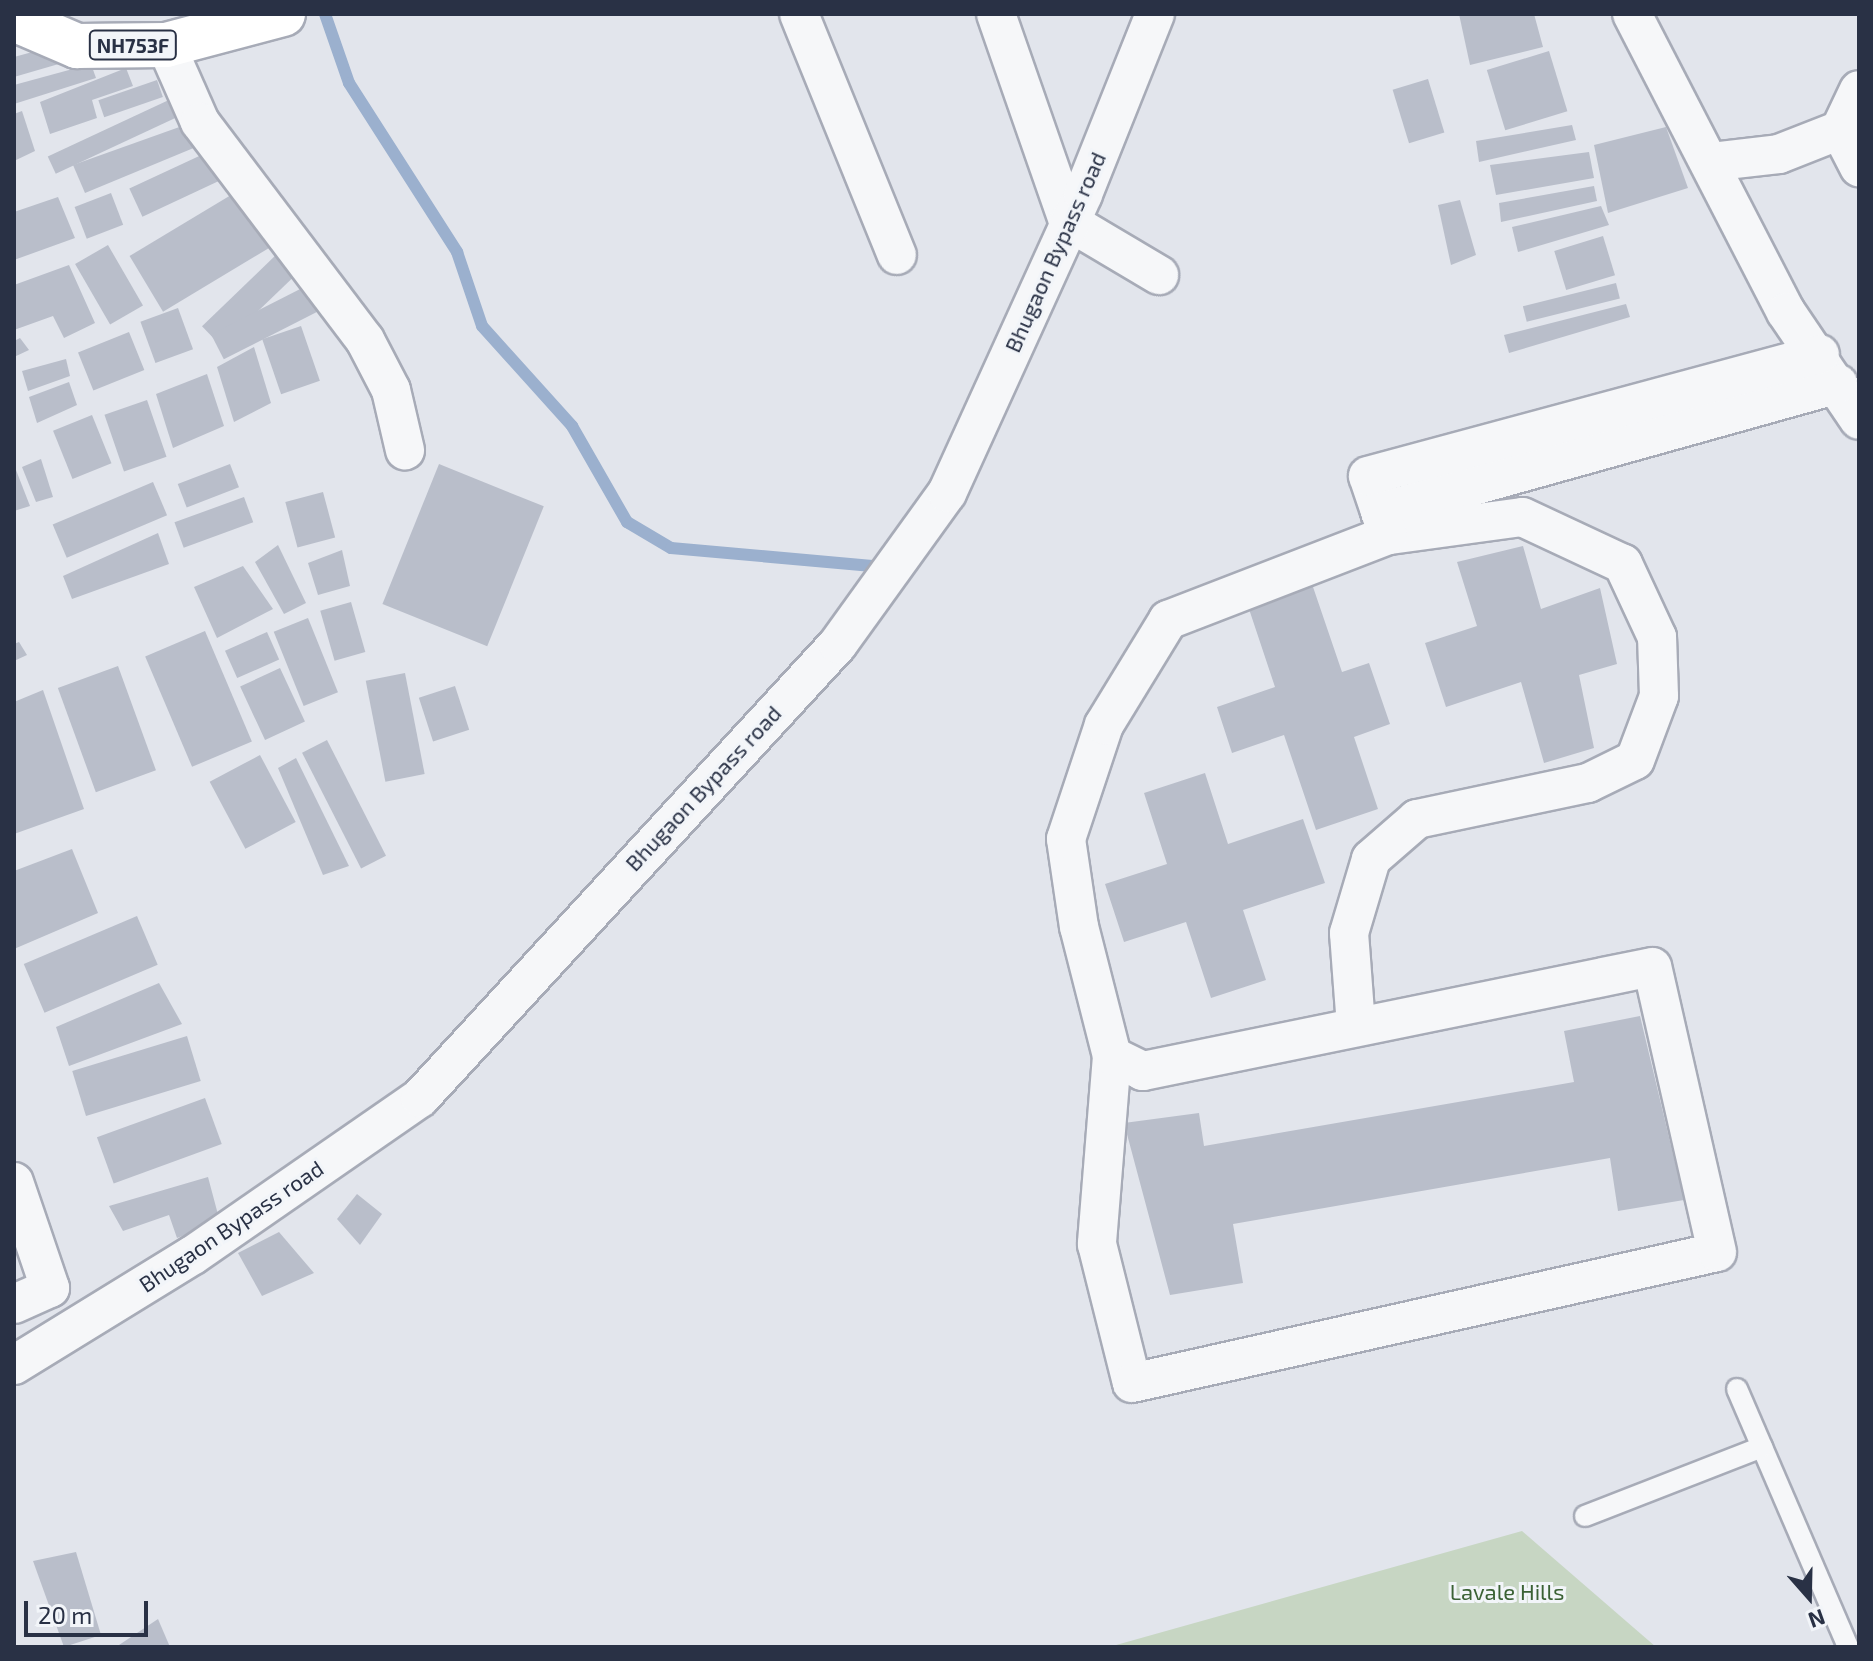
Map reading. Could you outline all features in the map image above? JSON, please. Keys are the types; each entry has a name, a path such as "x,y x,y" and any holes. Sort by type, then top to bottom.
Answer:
{"main road":[{"name":"NH753F","path":"14,19 77,46 166,45 269,19"}],"street":[{"path":"799,14 897,255"},
{"path":"996,14 1068,221 1159,275"},
{"name":"Bhugaon Bypass road","path":"14,1365 193,1255 420,1098 838,644 947,493 1068,221 1155,14"},
{"path":"1632,14 1786,312 1829,369 1859,420"},
{"path":"166,45 200,122 365,340 391,390 405,450"},
{"path":"1710,162 1779,154 1840,130 1859,90"},
{"path":"1840,130 1859,167"},
{"path":"1384,524 1368,476 1829,369"},
{"path":"1112,1056 1143,1071 1652,967 1717,1252 1132,1383 1097,1244 1112,1056 1082,941 1066,839 1104,725 1168,620 1384,524 1720,396"},
{"path":"1356,1026 1349,933 1371,859 1417,819 1588,783 1635,760 1659,696 1657,637 1623,564 1522,517 1384,524"},
{"path":"14,1182 50,1288 14,1304"}],"lane":[{"path":"1737,1389 1848,1647"},
{"path":"1585,1516 1762,1447"}],"green space":[{"name":"Lavale Hills","path":"1522,1531 1656,1647 1109,1647"}],"building":[{"path":"1459,14 1534,14 1543,47 1470,65"},
{"path":"62,44 69,61 14,77 14,57"},
{"path":"1549,51 1567,111 1505,130 1487,70"},
{"path":"91,64 96,78 14,104 14,85"},
{"path":"126,68 133,86 92,100 97,118 50,134 40,102"},
{"path":"1428,79 1444,133 1409,143 1393,90"},
{"path":"157,80 163,97 104,117 98,100"},
{"path":"171,99 179,116 56,174 48,156"},
{"path":"22,111 35,151 14,161 14,114"},
{"path":"185,125 196,147 85,193 73,165"},
{"path":"1572,125 1576,140 1479,162 1476,141"},
{"path":"1666,127 1688,188 1608,213 1594,145"},
{"path":"210,151 223,179 142,217 129,189"},
{"path":"1589,152 1594,178 1496,195 1490,165"},
{"path":"1594,186 1597,201 1501,222 1499,203"},
{"path":"241,189 274,245 163,312 130,256"},
{"path":"111,193 123,225 87,239 75,207"},
{"path":"58,197 75,238 14,260 14,212"},
{"path":"1460,200 1476,255 1451,265 1438,205"},
{"path":"1601,206 1609,225 1518,252 1512,227"},
{"path":"1603,236 1615,275 1566,290 1554,251"},
{"path":"108,245 143,306 110,325 75,264"},
{"path":"279,252 298,272 221,346 202,326"},
{"path":"69,265 95,323 64,338 53,316 14,330 14,285"},
{"path":"1616,283 1620,299 1527,322 1523,306"},
{"path":"310,284 323,309 224,359 211,334"},
{"path":"1626,304 1630,317 1509,353 1504,335"},
{"path":"178,308 193,349 155,363 140,322"},
{"path":"301,326 320,381 281,394 262,339"},
{"path":"129,332 144,370 93,391 78,353"},
{"path":"20,338 29,350 14,357 14,341"},
{"path":"254,347 271,403 234,422 217,367"},
{"path":"66,359 70,376 28,391 22,371"},
{"path":"207,374 224,426 173,448 156,394"},
{"path":"69,382 77,405 37,423 29,397"},
{"path":"147,400 167,457 124,471 104,415"},
{"path":"92,415 111,463 73,479 53,431"},
{"path":"41,459 53,497 36,502 22,467"},
{"path":"230,464 239,487 187,507 178,484"},
{"path":"439,464 544,506 487,646 382,604"},
{"path":"14,471 30,506 14,511"},
{"path":"153,482 167,515 67,558 53,525"},
{"path":"323,492 335,537 297,547 285,502"},
{"path":"244,497 253,522 184,548 174,522"},
{"path":"158,533 169,564 72,599 63,576"},
{"path":"278,545 306,603 284,614 255,562"},
{"path":"1523,546 1541,609 1600,588 1617,664 1579,675 1594,748 1544,763 1521,682 1446,707 1425,643 1477,626 1457,562"},
{"path":"342,550 350,586 318,595 308,563"},
{"path":"243,566 273,609 217,638 194,587"},
{"path":"1312,584 1342,672 1369,663 1390,724 1354,737 1378,809 1316,830 1284,735 1232,753 1217,707 1275,687 1248,606"},
{"path":"351,602 365,652 335,661 320,611"},
{"path":"308,618 338,692 304,706 274,632"},
{"path":"205,631 252,741 192,767 145,656"},
{"path":"267,632 279,659 237,678 225,651"},
{"path":"19,642 27,655 14,661 14,644"},
{"path":"118,666 156,770 96,792 58,688"},
{"path":"280,668 305,721 265,740 240,687"},
{"path":"405,673 425,774 385,782 366,681"},
{"path":"455,686 469,730 433,741 419,698"},
{"path":"43,690 84,809 14,834 14,702"},
{"path":"327,740 386,856 361,869 302,753"},
{"path":"260,755 296,822 245,849 210,782"},
{"path":"296,758 349,866 323,875 278,768"},
{"path":"1205,773 1228,844 1303,819 1325,883 1243,910 1266,980 1211,998 1186,922 1124,942 1105,884 1167,864 1144,793"},
{"path":"72,849 98,913 14,949 14,871"},
{"path":"137,916 158,965 44,1013 24,964"},
{"path":"159,983 182,1024 69,1066 56,1027"},
{"path":"1640,1016 1684,1200 1618,1211 1610,1158 1233,1224 1243,1283 1170,1295 1124,1123 1199,1113 1204,1146 1574,1082 1564,1031"},
{"path":"187,1036 201,1081 86,1116 72,1071"},
{"path":"205,1098 222,1144 114,1183 97,1137"},
{"path":"208,1177 220,1222 177,1238 169,1215 123,1231 109,1206"},
{"path":"357,1194 382,1214 360,1245 337,1219"},
{"path":"279,1232 314,1273 262,1296 238,1253"},
{"path":"76,1552 101,1635 64,1647 33,1561"},
{"path":"158,1619 170,1647 116,1647"}],"waterway":[{"path":"325,14 349,83 457,252 482,326 572,426 627,522 671,548 872,566"}]}
